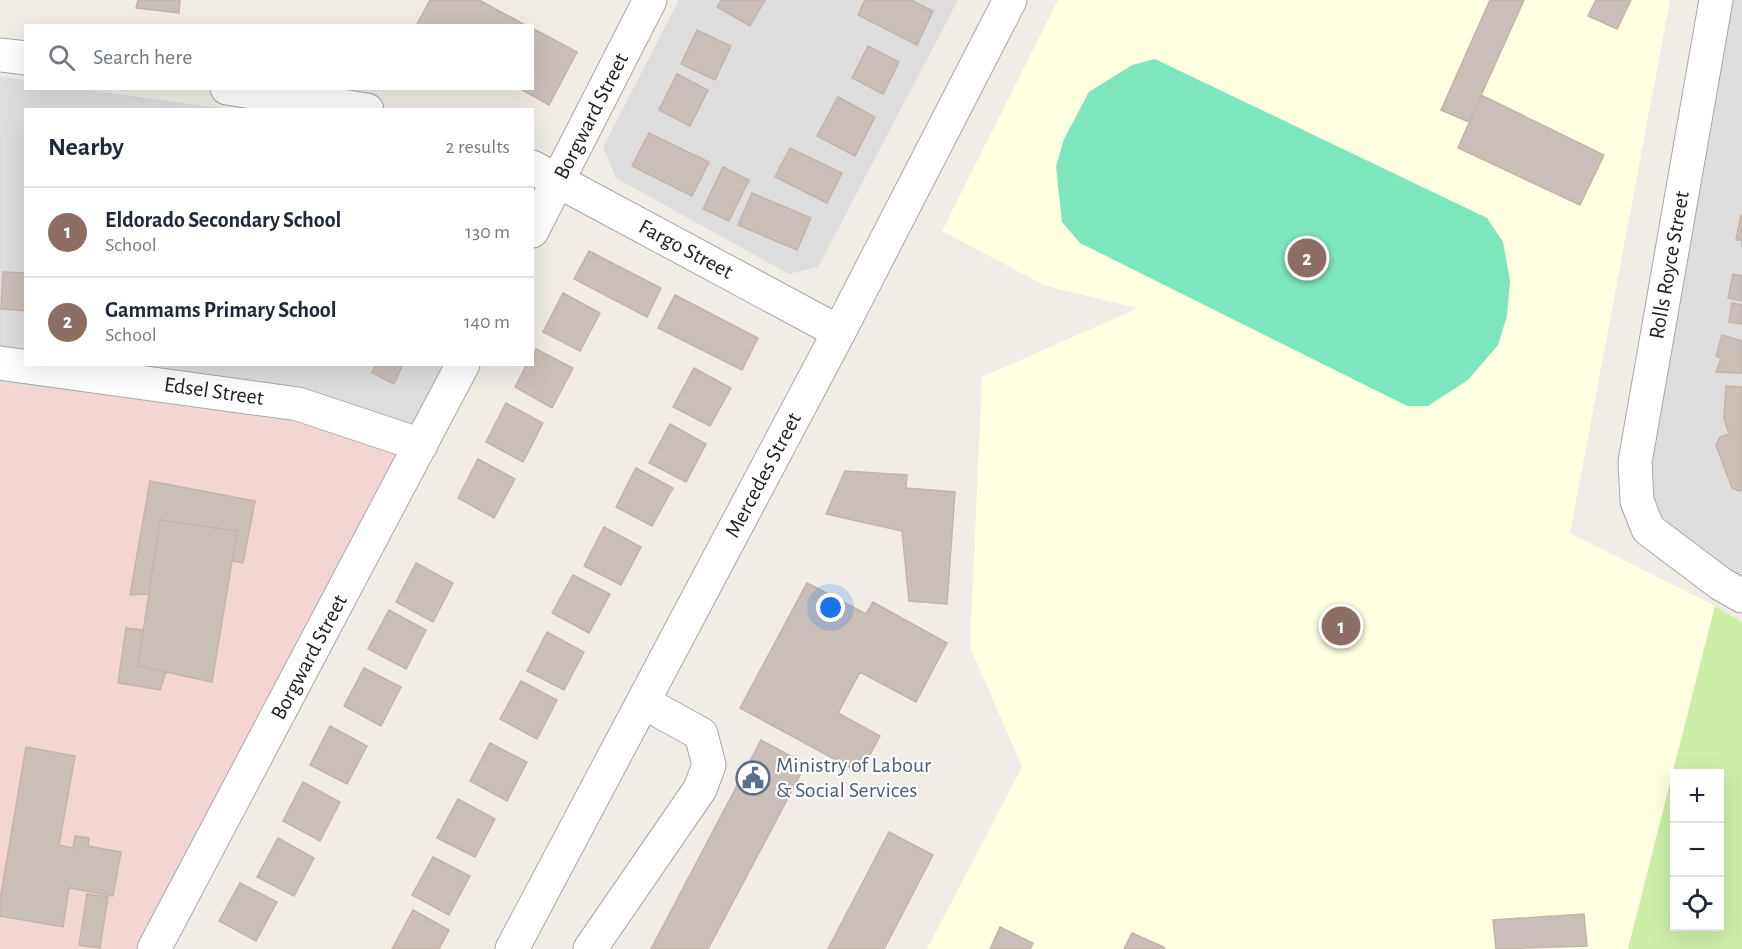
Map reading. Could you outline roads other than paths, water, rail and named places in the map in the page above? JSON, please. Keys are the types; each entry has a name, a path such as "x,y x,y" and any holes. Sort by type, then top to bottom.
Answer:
{"street":[{"name":"Borgward Street","path":"534,223 546,174 650,0"},
{"name":"Mercedes Street","path":"512,949 839,332 1010,0"},
{"name":"Rolls Royce Street","path":"1716,0 1635,462 1637,501 1647,529 1742,596"},
{"path":"0,55 24,58"},
{"path":"240,90 355,108"},
{"name":"Fargo Street","path":"546,174 839,332"},
{"name":"Edsel Street","path":"0,363 298,404 421,445"},
{"name":"Borgward Street","path":"154,949 462,366"},
{"path":"590,949 700,789 709,765 701,734 643,702"}],"place":[{"name":"Gammams Primary School","path":"1307,258"},
{"name":"Eldorado Secondary School","path":"1341,626"},
{"name":"Ministry of Labour & Social Services","path":"753,778"}]}
